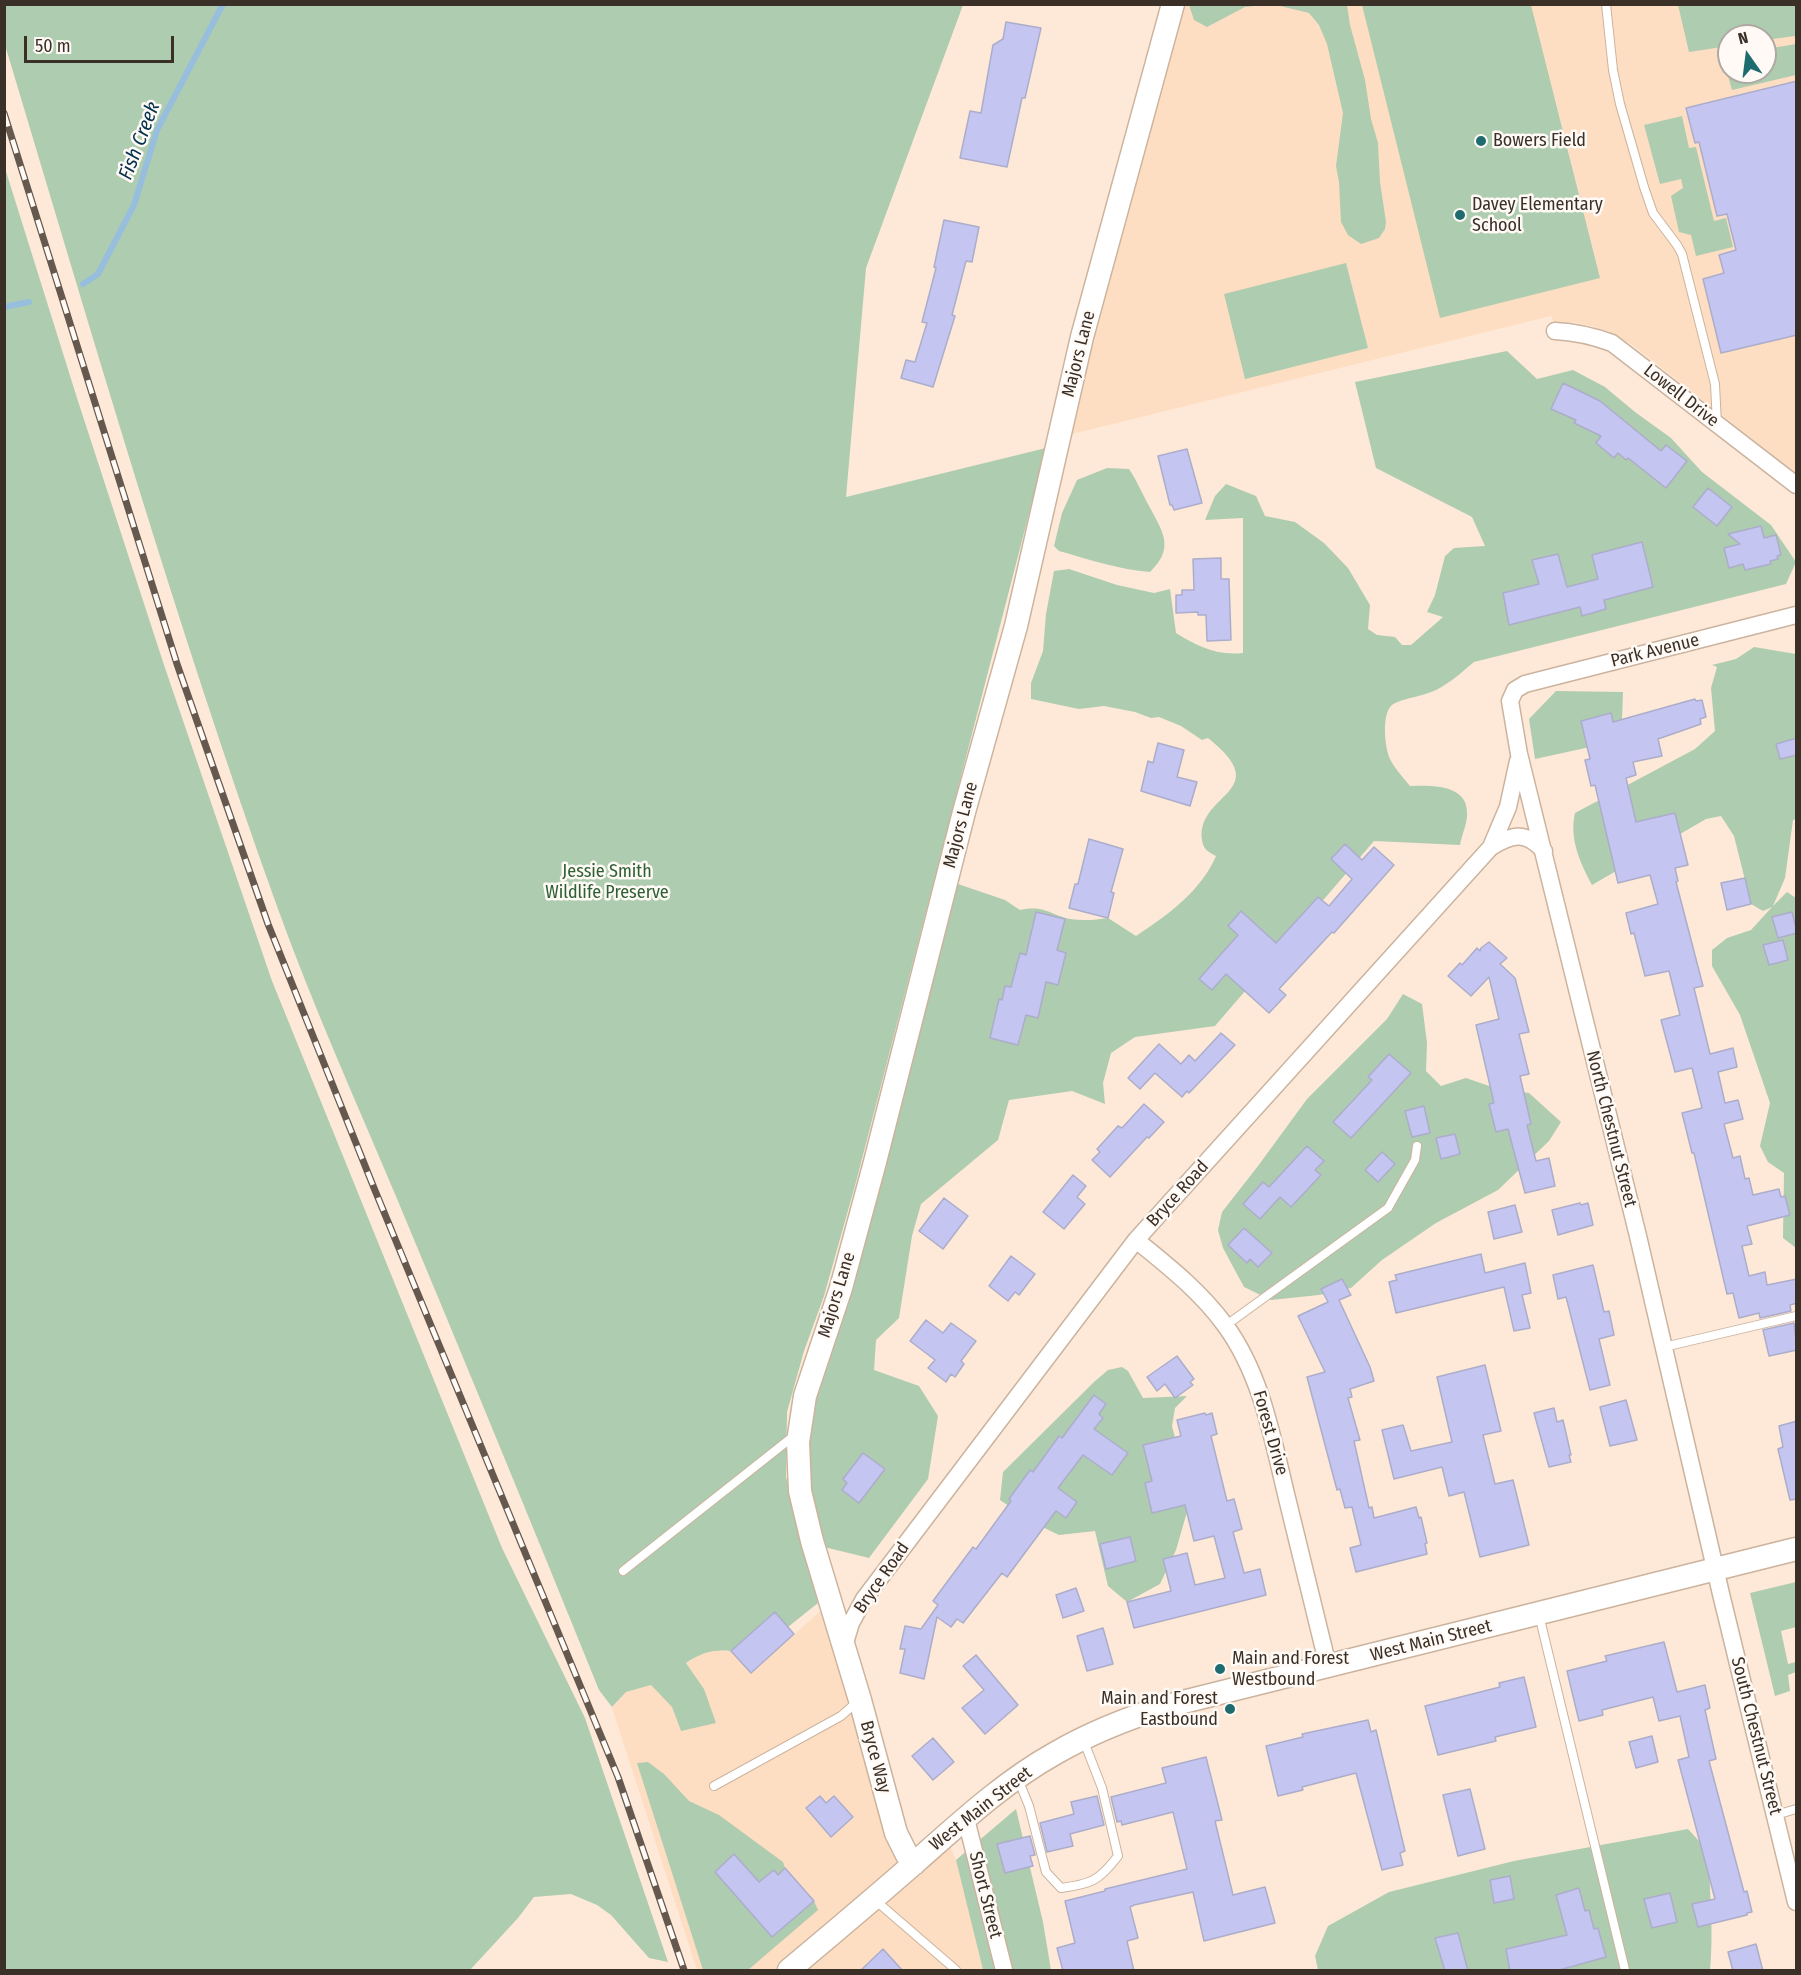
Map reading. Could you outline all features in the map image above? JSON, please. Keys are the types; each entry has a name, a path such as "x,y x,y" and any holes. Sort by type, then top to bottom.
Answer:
{"street":[{"name":"Majors Lane","path":"844,1646 812,1541 800,1491 798,1442 805,1396 840,1288 875,1162 964,812 1016,626 1082,337 1173,4"},
{"name":"Lowell Drive","path":"1555,331 1593,336 1612,343 1797,485"},
{"name":"Park Avenue","path":"1515,690 1525,684 1797,615"},
{"name":"North Chestnut Street","path":"1515,690 1510,702 1519,754 1716,1569"},
{"name":"Bryce Road","path":"844,1646 851,1623 864,1599 1136,1240 1491,847 1508,807 1519,754"},
{"path":"1491,847 1514,836 1526,837 1535,842 1544,852"},
{"name":"Forest Drive","path":"1136,1240 1192,1286 1225,1326 1254,1378 1265,1407 1328,1666"},
{"name":"West Main Street","path":"789,1971 966,1819 1018,1778 1083,1738 1128,1719 1167,1706 1797,1549"},
{"name":"South Chestnut Street","path":"1716,1569 1797,1902"},
{"name":"Bryce Way","path":"844,1646 896,1833 914,1864"},
{"name":"Short Street","path":"966,1819 1004,1971"}],"lane":[{"path":"1606,4 1613,70 1620,104 1653,213 1682,254 1715,384 1717,424"},
{"path":"1225,1326 1388,1208 1415,1160 1418,1146"},
{"path":"1664,1347 1797,1316"},
{"path":"623,1571 800,1431"},
{"path":"1539,1614 1625,1971"},
{"path":"714,1786 841,1716 860,1700"},
{"path":"1018,1778 1029,1806 1046,1872 1061,1888 1083,1885 1104,1875 1118,1856 1102,1788 1083,1738"},
{"path":"1776,1815 1797,1809"},
{"path":"873,1898 956,1971"}],"shaded area":[{"name":"Davey Elementary School","path":"1180,5 1694,5 1706,49 1717,48 1717,84 1777,84 1777,38 1796,36 1796,473 1631,344 1592,326 1573,322 1554,323 1551,316 1068,435 1092,327"},
{"path":"826,1606 908,1863 780,1970 697,1970 612,1708 626,1692 651,1685 672,1707 681,1731 704,1689 686,1664 700,1654 716,1650 731,1651 751,1673"},
{"path":"946,1835 958,1866 983,1970 789,1970"}],"green space":[{"path":"1189,4 1264,5 1245,7 1207,27 1194,20"},
{"name":"Jessie Smith Wildlife Preserve","path":"4,5 963,5 866,268 846,497 1046,448 856,1182 824,1296 804,1351 787,1412 786,1477 818,1603 788,1627 775,1612 731,1651 707,1652 686,1663 704,1689 716,1723 681,1731 672,1707 651,1685 626,1692 612,1707 599,1690 447,1318 320,1017 291,945 241,802 136,479 5,45"},
{"path":"1276,5 1347,5 1378,143 1380,182 1386,222 1385,229 1379,238 1361,244 1348,235 1341,222 1336,166 1343,113 1327,44 1319,25 1309,13"},
{"name":"Bowers Field","path":"1362,5 1531,5 1600,278 1440,318"},
{"path":"1678,5 1796,5 1796,36 1777,38 1777,24 1717,24 1717,48 1689,52"},
{"path":"1796,44 1796,75 1777,79 1777,47"},
{"path":"1730,84 1758,84 1732,90"},
{"path":"1682,116 1689,148 1696,147 1714,221 1726,218 1733,247 1696,256 1691,235 1679,232 1671,196 1683,188 1681,179 1660,184 1644,125"},
{"path":"4,165 164,665 272,981 502,1548 585,1718 668,1962 649,1958 611,1915 597,1905 571,1894 534,1897 518,1918 470,1970 5,1970"},
{"path":"1346,263 1368,348 1245,379 1224,294"},
{"path":"1507,351 1537,379 1573,370 1605,387 1671,438 1702,472 1771,525 1796,562 1786,584 1474,662 1436,690 1392,705 1385,723 1390,759 1410,786 1437,786 1454,791 1461,796 1465,803 1467,816 1460,845 1374,841 1215,1026 1135,1037 1111,1053 1103,1083 1105,1104 1072,1091 1009,1100 998,1140 921,1204 912,1236 899,1318 876,1340 874,1370 919,1386 938,1416 928,1479 869,1558 820,1546 810,1490 807,1441 814,1395 955,883 1005,900 1020,910 1041,909 1075,920 1108,918 1136,936 1182,901 1210,869 1216,856 1203,846 1203,824 1235,782 1235,770 1227,756 1208,738 1202,740 1181,726 1159,717 1151,718 1135,712 1104,706 1079,709 1031,699 1031,683 1043,651 1046,614 1054,571 1069,569 1117,585 1154,593 1170,589 1176,633 1208,649 1225,653 1243,653 1243,518 1205,520 1215,496 1226,484 1256,496 1265,516 1295,522 1324,543 1348,568 1370,605 1368,629 1377,635 1395,637 1402,645 1411,645 1443,617 1427,612 1435,595 1445,556 1454,548 1485,546 1472,517 1376,468 1355,382"},
{"path":"1107,468 1129,469 1159,524 1164,547 1158,563 1150,572 1104,564 1059,551 1054,546 1062,513 1077,480"},
{"path":"1754,647 1796,654 1796,819 1793,820 1785,878 1773,906 1787,892 1796,898 1796,1248 1783,1238 1784,1173 1768,1162 1760,1146 1770,1103 1740,1015 1712,966 1712,950 1727,938 1751,930 1772,907 1763,911 1751,904 1734,836 1721,816 1706,819 1592,885 1583,868 1573,832 1575,813 1695,749 1715,731 1711,688 1717,667 1712,665 1736,659"},
{"path":"1556,691 1623,692 1622,719 1627,739 1535,759 1529,719"},
{"path":"1403,994 1422,1004 1427,1043 1426,1071 1441,1086 1466,1078 1495,1088 1529,1093 1561,1122 1549,1141 1498,1190 1436,1223 1382,1260 1351,1288 1319,1295 1271,1300 1244,1287 1223,1248 1218,1230 1222,1212 1307,1099 1387,1019"},
{"path":"1122,1367 1128,1371 1143,1398 1187,1396 1175,1408 1172,1426 1191,1498 1176,1550 1160,1584 1127,1602 1108,1586 1095,1531 1059,1535 1034,1523 1000,1500 1003,1472 1094,1382 1108,1370"},
{"path":"1796,1582 1796,1627 1781,1631 1788,1664 1796,1662 1796,1672 1788,1675 1790,1691 1775,1696 1750,1593"},
{"path":"648,1762 664,1774 689,1801 719,1815 783,1862 785,1868 814,1901 818,1910 748,1970 703,1970 637,1763"},
{"path":"1016,1809 1043,1922 1051,1970 983,1970 956,1860"},
{"path":"1688,1829 1709,1852 1710,1970 1318,1970 1315,1956 1328,1926 1389,1892 1514,1861"}],"building":[{"path":"1006,22 1041,28 1025,98 1022,98 1007,167 960,158 970,111 981,113 993,45 1003,39"},
{"path":"1797,81 1797,335 1721,353 1703,279 1724,273 1719,255 1736,250 1727,214 1717,216 1699,142 1695,143 1686,108"},
{"path":"944,220 979,227 972,262 966,261 952,315 955,316 933,387 901,378 906,360 915,362 927,323 922,322 936,268 934,267"},
{"path":"1563,383 1600,401 1661,451 1666,445 1687,461 1666,488 1628,458 1626,460 1618,453 1614,458 1596,443 1601,436 1574,423 1576,420 1551,409"},
{"path":"1187,449 1202,503 1174,510 1170,505 1158,456"},
{"path":"1708,488 1732,507 1717,526 1693,507"},
{"path":"1761,526 1764,538 1776,535 1781,555 1777,556 1778,559 1770,561 1771,564 1745,570 1743,564 1729,568 1724,548 1740,544 1728,534"},
{"path":"1642,542 1653,587 1604,600 1606,609 1582,616 1580,607 1509,625 1503,593 1539,584 1532,560 1558,554 1567,587 1598,579 1592,555"},
{"path":"1221,558 1221,579 1229,579 1231,640 1207,641 1206,615 1198,615 1198,612 1176,613 1176,595 1182,595 1182,590 1194,590 1193,559"},
{"path":"1695,699 1696,701 1702,700 1706,717 1700,719 1701,724 1658,739 1662,756 1633,762 1636,775 1626,778 1636,822 1675,813 1688,865 1675,868 1678,881 1676,882 1703,986 1694,988 1710,1054 1733,1048 1737,1067 1718,1072 1725,1103 1738,1100 1743,1119 1724,1124 1733,1158 1740,1156 1745,1179 1749,1178 1753,1195 1779,1189 1781,1197 1785,1196 1790,1215 1747,1226 1752,1244 1742,1246 1749,1276 1765,1272 1767,1285 1797,1279 1797,1303 1790,1305 1791,1311 1760,1318 1759,1313 1739,1318 1733,1293 1727,1294 1694,1153 1692,1153 1682,1113 1702,1108 1692,1068 1675,1072 1661,1020 1680,1015 1669,971 1645,976 1634,933 1631,934 1626,913 1658,904 1650,875 1618,883 1595,785 1591,786 1585,760 1590,759 1581,721 1611,713 1613,722"},
{"path":"1797,738 1797,755 1780,759 1776,744"},
{"path":"1158,743 1184,750 1177,777 1197,782 1190,806 1141,791 1148,761 1153,763"},
{"path":"1089,839 1123,849 1111,892 1114,893 1108,918 1069,908 1075,884 1078,884"},
{"path":"1345,844 1362,860 1374,847 1394,865 1334,933 1332,932 1279,989 1286,995 1269,1013 1226,974 1212,990 1199,979 1238,935 1228,926 1241,911 1276,943 1318,897 1329,906 1352,879 1331,859"},
{"path":"1745,878 1751,904 1727,910 1721,883"},
{"path":"1036,912 1065,919 1057,950 1066,953 1058,985 1046,982 1038,1018 1026,1015 1018,1045 990,1038 999,999 1002,1000 1005,986 1011,987 1020,953 1026,955"},
{"path":"1792,912 1797,933 1778,938 1772,917"},
{"path":"1783,940 1788,960 1769,965 1763,945"},
{"path":"1489,942 1507,958 1500,964 1515,978 1529,1032 1519,1034 1529,1074 1520,1076 1531,1124 1527,1125 1536,1161 1549,1158 1555,1186 1525,1193 1508,1129 1496,1132 1489,1104 1494,1103 1476,1025 1499,1019 1489,977 1471,996 1448,976 1460,963 1462,965 1477,948 1480,951"},
{"path":"1221,1033 1235,1045 1189,1093 1187,1091 1182,1097 1155,1073 1140,1089 1128,1078 1159,1044 1181,1064 1189,1055 1195,1061"},
{"path":"1389,1054 1411,1073 1351,1138 1333,1122 1372,1080 1368,1077"},
{"path":"1144,1104 1164,1122 1110,1177 1092,1160 1100,1152 1097,1149 1118,1126 1122,1128"},
{"path":"1424,1106 1430,1133 1412,1137 1405,1111"},
{"path":"1455,1134 1460,1154 1441,1159 1436,1138"},
{"path":"1307,1146 1324,1161 1315,1170 1321,1175 1291,1207 1280,1197 1260,1219 1243,1204 1263,1182 1269,1187"},
{"path":"1382,1152 1395,1164 1378,1182 1365,1170"},
{"path":"1073,1175 1086,1186 1077,1197 1085,1204 1064,1229 1043,1212"},
{"path":"944,1198 968,1216 943,1249 919,1231"},
{"path":"1580,1203 1581,1205 1588,1203 1593,1225 1558,1235 1552,1210"},
{"path":"1515,1205 1522,1232 1494,1239 1488,1212"},
{"path":"1244,1228 1272,1253 1258,1267 1250,1259 1247,1263 1228,1245"},
{"path":"1481,1254 1485,1273 1525,1263 1531,1293 1522,1295 1530,1328 1514,1331 1504,1287 1396,1313 1389,1282 1397,1280 1395,1275"},
{"path":"1011,1256 1035,1274 1019,1295 1015,1292 1008,1301 989,1286"},
{"path":"1593,1265 1604,1312 1609,1311 1614,1335 1599,1339 1610,1385 1590,1390 1566,1297 1558,1299 1553,1275"},
{"path":"1342,1279 1351,1295 1339,1300 1370,1367 1374,1381 1350,1389 1352,1397 1348,1398 1360,1440 1354,1441 1369,1508 1372,1507 1374,1518 1416,1507 1419,1518 1421,1517 1427,1543 1425,1544 1427,1554 1356,1572 1350,1548 1361,1545 1352,1507 1345,1508 1340,1489 1337,1490 1307,1377 1325,1372 1298,1316 1328,1302 1321,1289"},
{"path":"926,1320 943,1333 951,1323 976,1341 961,1361 964,1364 955,1377 951,1374 946,1382 928,1368 935,1360 910,1341"},
{"path":"1794,1323 1797,1350 1769,1356 1763,1330"},
{"path":"1177,1356 1194,1379 1190,1382 1193,1385 1175,1398 1165,1384 1157,1391 1147,1377"},
{"path":"1485,1365 1501,1431 1483,1435 1495,1484 1513,1480 1529,1545 1480,1557 1464,1492 1449,1496 1442,1467 1394,1479 1382,1430 1403,1425 1411,1451 1452,1442 1437,1377"},
{"path":"1094,1395 1106,1404 1099,1414 1103,1418 1094,1429 1128,1453 1112,1475 1083,1455 1058,1488 1077,1502 1066,1518 1056,1511 1007,1577 1002,1573 963,1623 957,1619 951,1627 937,1617 924,1679 900,1673 905,1649 900,1649 905,1626 921,1629 938,1605 933,1601 973,1547 976,1549 1011,1501 1009,1499 1030,1470 1033,1472 1059,1436 1062,1438"},
{"path":"1626,1400 1637,1440 1610,1446 1600,1407"},
{"path":"1554,1408 1557,1422 1563,1420 1571,1462 1549,1467 1534,1413"},
{"path":"1205,1413 1206,1415 1212,1413 1217,1434 1211,1436 1227,1501 1234,1499 1242,1529 1233,1532 1244,1573 1260,1569 1266,1595 1134,1628 1127,1602 1171,1591 1163,1559 1187,1553 1195,1585 1225,1578 1214,1536 1194,1541 1185,1505 1152,1513 1145,1483 1152,1481 1143,1445 1181,1436 1177,1420"},
{"path":"1797,1421 1797,1499 1790,1500 1778,1449 1783,1447 1779,1426"},
{"path":"863,1453 885,1469 859,1503 842,1490 847,1483 843,1479"},
{"path":"1130,1537 1136,1561 1106,1569 1100,1544"},
{"path":"1076,1588 1084,1611 1063,1618 1056,1595"},
{"path":"775,1612 794,1634 751,1673 731,1651"},
{"path":"1103,1628 1113,1664 1087,1671 1077,1636"},
{"path":"1664,1642 1677,1692 1705,1685 1710,1708 1705,1710 1716,1759 1709,1761 1744,1892 1747,1891 1752,1912 1698,1927 1692,1904 1715,1899 1678,1760 1689,1757 1680,1716 1659,1721 1653,1697 1602,1710 1603,1715 1579,1721 1567,1671 1607,1661 1605,1656"},
{"path":"976,1655 1018,1705 985,1734 962,1708 984,1690 963,1666"},
{"path":"1524,1677 1536,1727 1495,1737 1496,1741 1438,1755 1425,1706 1500,1687 1499,1683"},
{"path":"1368,1720 1371,1732 1376,1730 1405,1851 1400,1853 1403,1865 1382,1870 1356,1773 1302,1787 1303,1790 1278,1796 1266,1746 1303,1737 1302,1734"},
{"path":"1652,1736 1658,1762 1636,1768 1629,1742"},
{"path":"933,1738 954,1762 933,1780 912,1756"},
{"path":"1206,1757 1222,1820 1215,1821 1233,1895 1265,1887 1275,1923 1204,1941 1193,1892 1134,1905 1130,1907 1138,1938 1127,1941 1134,1971 1063,1971 1057,1948 1075,1943 1065,1901 1187,1869 1173,1812 1122,1825 1121,1821 1117,1822 1111,1797 1166,1783 1162,1768"},
{"path":"1470,1789 1485,1849 1458,1856 1443,1795"},
{"path":"820,1796 826,1803 834,1796 853,1817 831,1837 806,1808"},
{"path":"1097,1796 1104,1825 1070,1834 1073,1846 1047,1852 1040,1823 1074,1814 1071,1802"},
{"path":"1030,1836 1035,1855 1030,1856 1033,1866 1005,1873 997,1844"},
{"path":"734,1854 759,1882 774,1870 778,1875 785,1868 814,1901 772,1937 715,1872"},
{"path":"1510,1876 1514,1899 1494,1903 1490,1880"},
{"path":"1579,1888 1585,1911 1589,1910 1594,1929 1598,1928 1606,1957 1556,1971 1510,1971 1506,1949 1567,1935 1556,1895"},
{"path":"1670,1893 1677,1922 1652,1928 1644,1899"},
{"path":"1458,1933 1468,1971 1445,1971 1435,1938"},
{"path":"1756,1944 1763,1971 1733,1971 1728,1952"},
{"path":"883,1949 903,1971 860,1971"}],"waterway":[{"name":"Fish Creek","path":"83,284 98,274 134,205 157,130 223,4"},
{"name":"Fish Creek","path":"4,307 29,302"}],"railway":[{"path":"4,113 177,664 268,924 374,1188 618,1777 684,1970"}],"place":[{"name":"Bowers Field","path":"1481,141"},
{"name":"Davey Elementary School","path":"1460,215"},
{"name":"Main and Forest Westbound","path":"1220,1669"},
{"name":"Main and Forest Eastbound","path":"1230,1709"}]}
